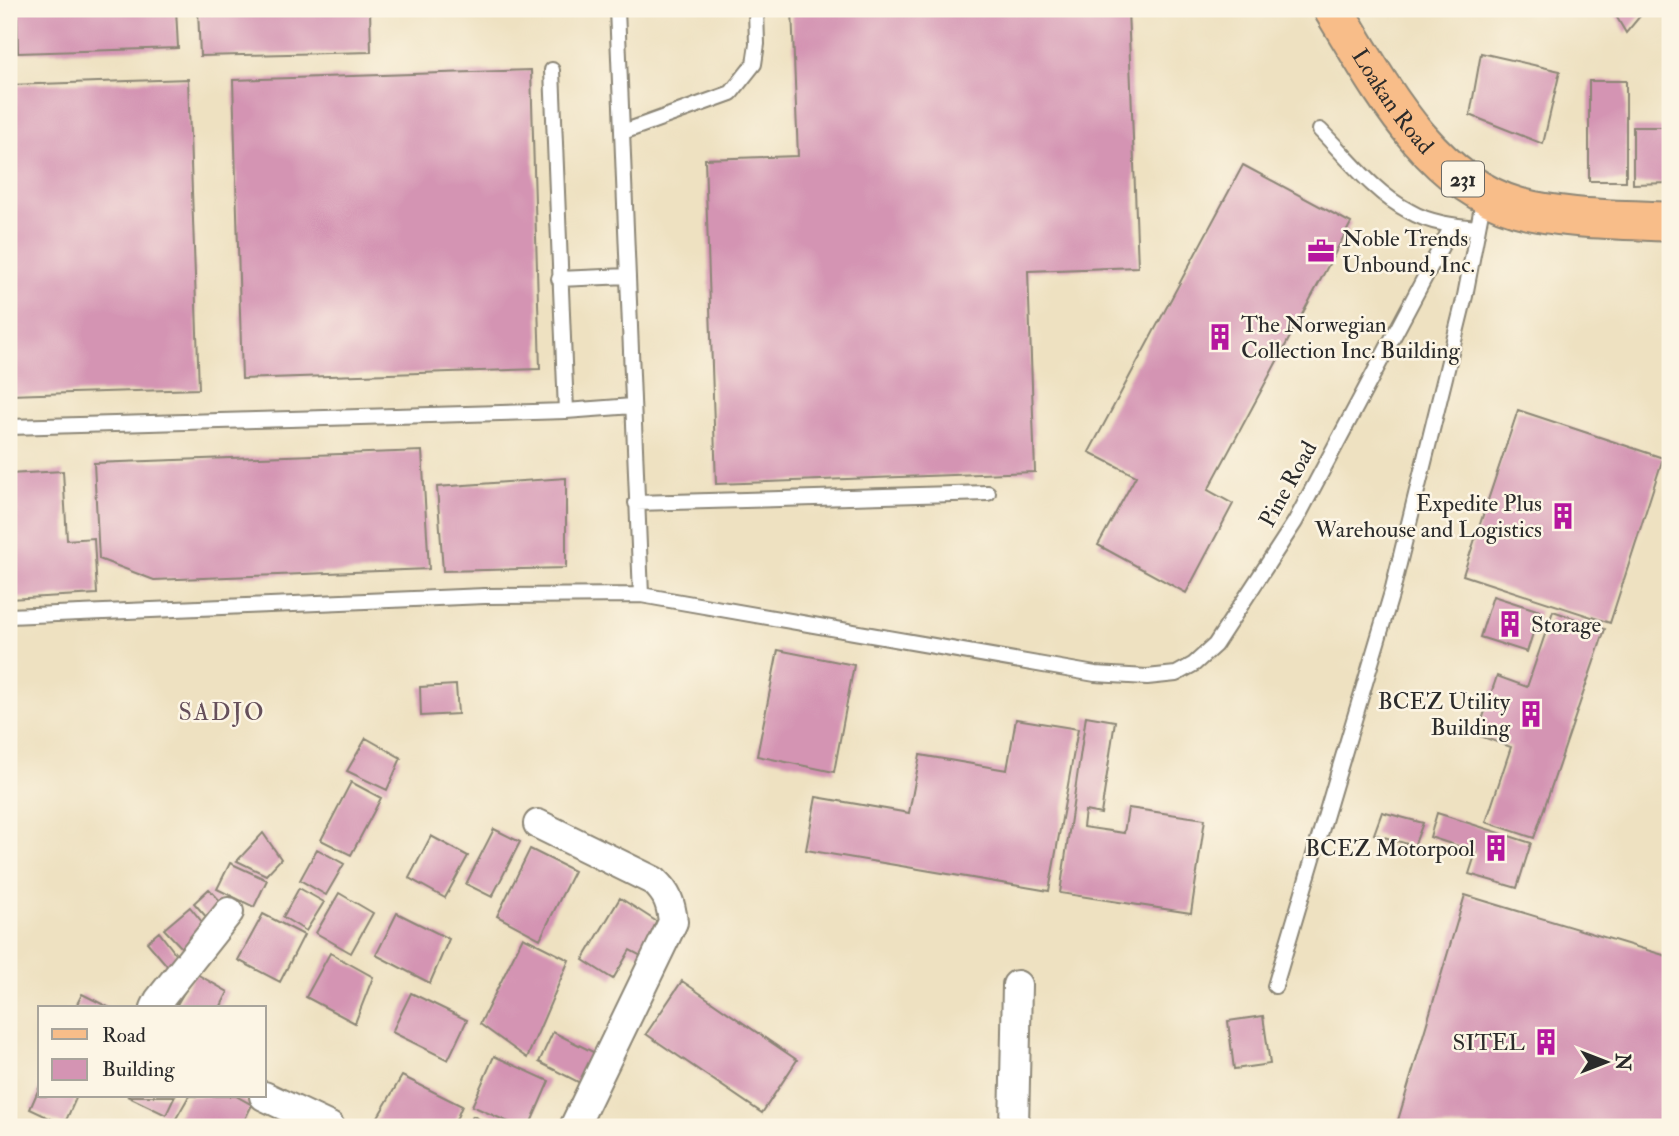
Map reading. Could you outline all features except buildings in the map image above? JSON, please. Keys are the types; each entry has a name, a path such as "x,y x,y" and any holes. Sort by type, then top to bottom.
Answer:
{"main road":[{"name":"Loakan Road","path":"1333,9 1398,114 1450,170 1481,211 1517,207 1557,214 1670,222"}],"street":[{"path":"538,824 654,881 666,893 672,906 673,922 574,1127"},
{"path":"156,1006 229,912"},
{"path":"1014,1127 1017,985"},
{"path":"266,1097 330,1127"}],"lane":[{"path":"617,9 642,595"},
{"path":"623,132 732,93 754,64 757,44 756,9"},
{"path":"552,70 566,411"},
{"path":"1320,130 1394,202 1410,212 1452,226 1481,211"},
{"path":"1275,986 1392,592 1465,296 1481,211"},
{"name":"Pine Road","path":"9,616 485,596 642,595 1095,674 1147,677 1176,674 1194,664 1215,645 1294,522 1452,226"},
{"path":"559,279 628,276"},
{"path":"9,427 566,411 633,406"},
{"path":"636,503 988,493"}],"place":[{"name":"Noble Trends Unbound, Inc.","path":"1321,251"},
{"name":"The Norwegian Collection Inc. Building","path":"1220,337"},
{"name":"Expedite Plus Warehouse and Logistics","path":"1563,516"},
{"name":"Storage","path":"1510,624"},
{"name":"BCEZ Utility Building","path":"1531,714"},
{"name":"BCEZ Motorpool","path":"1496,848"},
{"name":"SITEL","path":"1546,1042"}],"district":[{"name":"SADJO","path":"222,712"}]}
